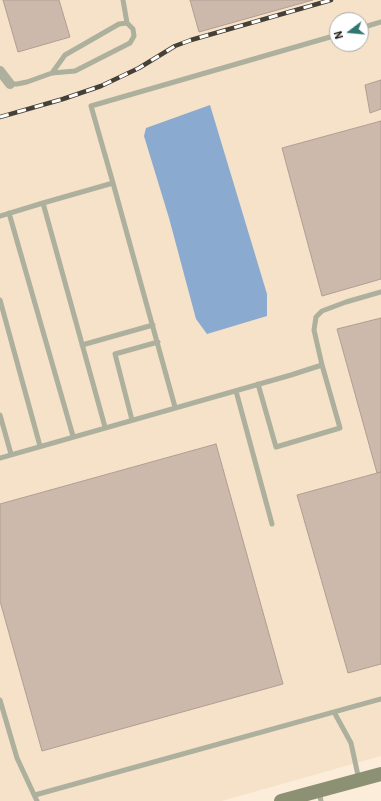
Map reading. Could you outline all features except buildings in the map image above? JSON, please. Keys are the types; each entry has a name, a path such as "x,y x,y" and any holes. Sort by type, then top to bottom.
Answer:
{"main road":[{"path":"288,800 320,796 359,780 381,774"}],"street":[{"path":"0,71 10,84"}],"lane":[{"path":"10,84 27,82 52,73 75,71 130,43 134,36 132,29 127,23 123,0"},
{"path":"369,26 381,22"},
{"path":"52,73 65,54 119,24 127,23"},
{"path":"175,407 91,106 329,37"},
{"path":"0,216 113,183"},
{"path":"43,203 105,427"},
{"path":"9,213 73,436"},
{"path":"258,384 276,447 340,428 322,365 314,330 316,317 322,310 381,292"},
{"path":"0,300 40,446"},
{"path":"82,345 153,324"},
{"path":"132,420 115,354 158,342"},
{"path":"0,458 322,365"},
{"path":"236,391 272,524"},
{"path":"0,415 11,454"},
{"path":"35,795 381,699"},
{"path":"0,700 16,758 38,801"},
{"path":"334,712 351,743 359,780"}],"shaded area":[{"path":"0,0 381,0 381,756 222,801 0,801"}],"water":[{"path":"210,105 267,294 267,316 207,334 196,319 169,218 144,136 146,128"}],"railway":[{"path":"0,117 63,99 101,86 139,68 175,46 191,40 331,0"}]}
